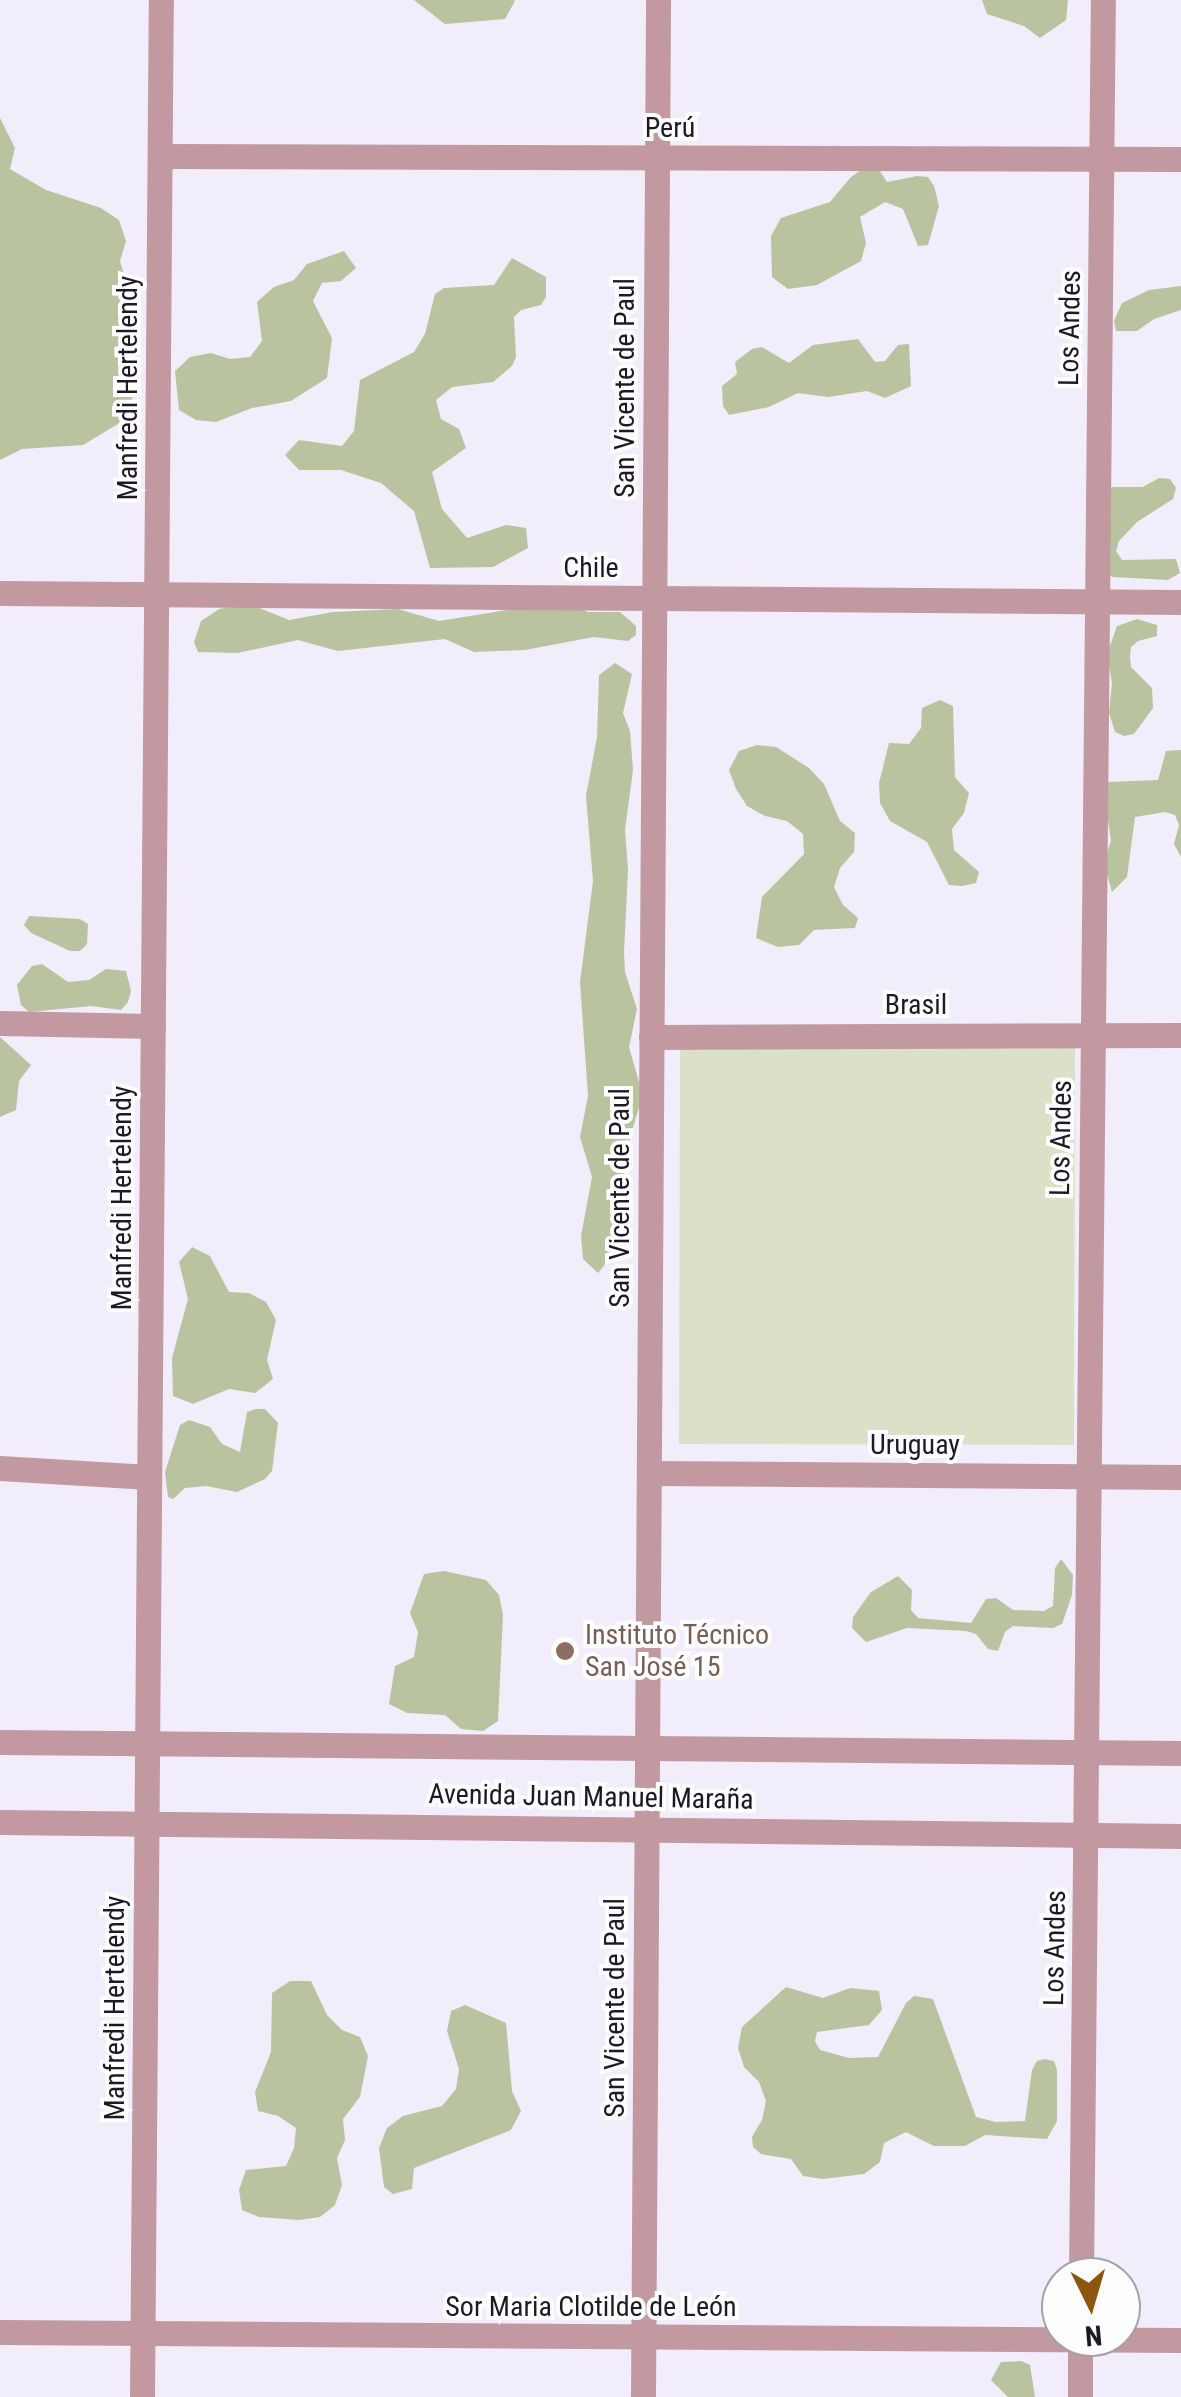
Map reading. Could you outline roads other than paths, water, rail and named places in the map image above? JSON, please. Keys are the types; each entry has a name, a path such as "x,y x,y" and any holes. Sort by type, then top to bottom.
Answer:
{"street":[{"name":"Manfredi Hertelendy","path":"142,2397 161,0"},
{"name":"San Vicente de Paul","path":"643,2397 658,0"},
{"name":"Los Andes","path":"1081,2257 1104,0"},
{"name":"Perú","path":"160,156 1181,159"},
{"name":"Chile","path":"0,593 1181,602"},
{"path":"0,1023 153,1026"},
{"name":"Brasil","path":"651,1036 1181,1035"},
{"path":"0,1468 149,1478"},
{"name":"Uruguay","path":"648,1473 1181,1476"},
{"name":"Avenida Juan Manuel Maraña","path":"0,1742 1181,1752"},
{"name":"Avenida Juan Manuel Maraña","path":"0,1822 1181,1836"},
{"name":"Sor Maria Clotilde de León","path":"0,2332 1041,2338"},
{"name":"Sor Maria Clotilde de León","path":"1141,2339 1181,2340"},
{"path":"1080,2357 1080,2397"}],"place":[{"name":"Instituto Técnico San José 15","path":"565,1651"}]}
